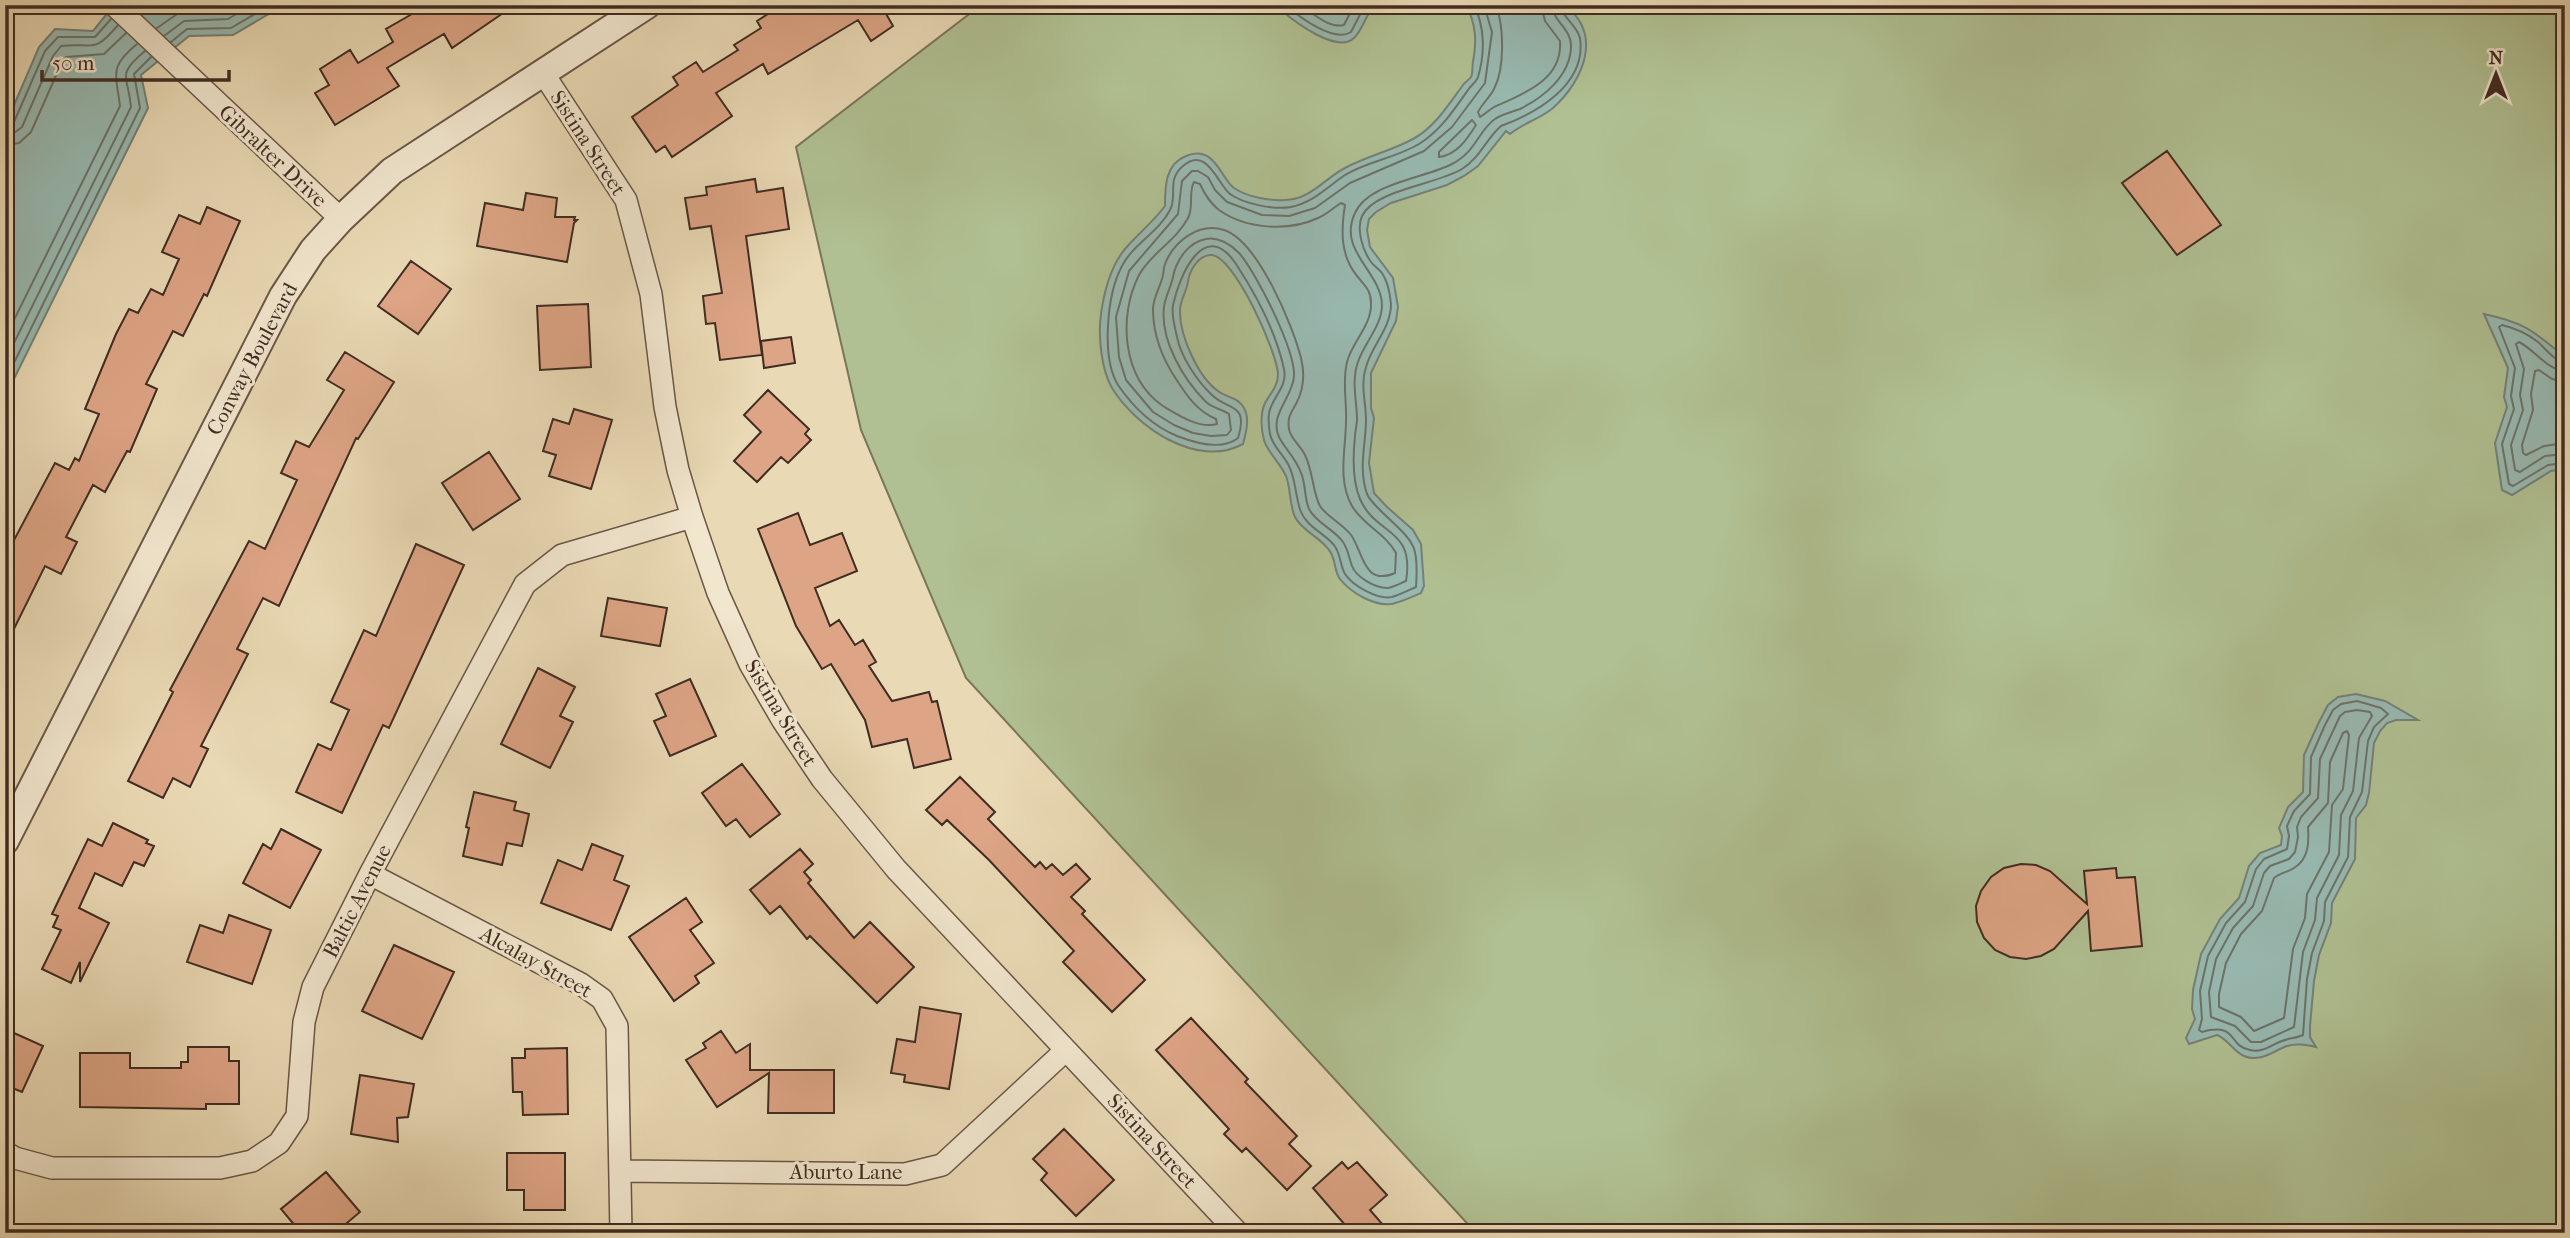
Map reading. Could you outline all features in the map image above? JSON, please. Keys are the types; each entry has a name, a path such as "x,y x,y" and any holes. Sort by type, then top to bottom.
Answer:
{"street":[{"name":"Gibralter Drive","path":"114,5 341,219"},
{"name":"Conway Boulevard","path":"5,841 283,296 313,250 341,219 392,171 648,5"},
{"name":"Sistina Street","path":"543,73 626,200 651,293 665,407 678,470 718,593 750,664 822,779 896,869 1238,1233"},
{"name":"Baltic Avenue","path":"5,1152 15,1158 52,1168 220,1168 252,1161 279,1143 297,1116 304,1022 313,987 370,874 525,584 562,555 692,517"},
{"name":"Alcalay Street","path":"370,874 580,984 602,999 617,1026 621,1233"},
{"name":"Aburto Lane","path":"621,1171 905,1174 942,1165 1066,1050"}],"green space":[{"path":"981,5 2565,5 2565,1233 1476,1233 966,678 861,430 796,147"}],"water":[{"path":"114,5 284,5 233,35 189,36 141,75 148,108 5,397 5,126 39,47 55,29 93,31"},
{"path":"1279,5 1375,5 1354,38 1347,42 1337,42 1306,28 1281,10"},
{"path":"1466,5 1564,5 1576,17 1583,30 1585,57 1573,85 1564,97 1543,115 1510,134 1506,131 1478,166 1447,185 1391,203 1369,219 1367,230 1370,247 1393,278 1398,307 1396,321 1371,373 1371,408 1374,418 1369,463 1374,493 1413,530 1421,544 1424,586 1421,593 1398,602 1377,603 1356,594 1345,584 1338,576 1329,550 1295,517 1286,476 1265,444 1262,431 1263,407 1278,379 1276,364 1253,306 1242,286 1220,258 1206,256 1193,268 1181,304 1181,322 1192,355 1204,376 1218,391 1239,402 1244,408 1247,421 1243,444 1225,450 1188,448 1169,440 1136,417 1108,380 1100,342 1101,314 1106,288 1116,263 1125,249 1165,206 1170,170 1186,156 1196,154 1211,158 1229,184 1239,191 1266,199 1294,199 1310,193 1345,168 1421,134 1441,115 1472,76 1475,33"},
{"path":"2484,314 2528,329 2565,357 2565,469 2551,471 2512,495 2502,490 2495,443 2507,407 2504,397 2508,368"},
{"path":"2356,694 2385,701 2418,720 2396,720 2387,723 2374,743 2369,793 2366,805 2356,818 2355,859 2332,903 2331,923 2319,955 2314,981 2310,1037 2316,1047 2291,1045 2266,1056 2250,1058 2240,1054 2217,1035 2189,1044 2186,1038 2195,1019 2192,1009 2193,990 2201,954 2220,919 2239,898 2249,866 2260,853 2281,845 2279,828 2288,807 2303,792 2304,755 2328,705 2338,697"}],"building":[{"path":"407,5 515,5 452,48 444,34 387,68 399,86 335,125 315,93 329,85 320,69 350,50 358,63 393,42 386,29 412,14"},
{"path":"782,5 881,5 893,26 871,41 858,20 768,74 763,64 716,93 732,116 672,157 665,146 656,152 632,117 678,85 673,77 696,62 703,72 738,50 734,45 761,28 757,21"},
{"path":"2167,151 2221,225 2177,255 2122,183"},
{"path":"755,179 757,192 783,188 789,229 746,236 762,355 720,360 715,323 706,324 703,296 722,293 711,226 690,229 685,198 707,195 706,187"},
{"path":"526,193 557,198 555,217 575,217 574,220 577,220 574,223 567,262 477,246 485,203 523,210"},
{"path":"207,207 240,221 207,296 204,294 183,336 173,331 146,384 157,389 130,452 127,451 105,492 93,485 66,537 77,542 61,574 45,566 5,647 5,557 55,463 69,470 75,458 79,461 99,414 85,409 116,334 129,309 138,313 151,289 163,295 179,259 162,252 179,215 200,224"},
{"path":"411,261 451,289 418,334 378,306"},
{"path":"588,304 591,367 540,370 537,306"},
{"path":"791,337 795,363 764,368 761,341"},
{"path":"345,352 394,382 358,439 356,438 279,606 263,598 237,649 248,654 201,746 208,749 190,787 173,778 163,798 128,781 173,692 170,690 249,541 265,549 297,480 281,473 296,441 309,447 344,390 327,380"},
{"path":"768,390 809,429 805,434 811,440 788,463 781,457 757,482 734,461 761,432 744,415"},
{"path":"574,409 612,420 591,489 549,476 556,455 543,451 553,419 569,424"},
{"path":"489,452 520,499 473,530 442,483"},
{"path":"798,513 810,545 842,533 857,571 815,588 830,626 839,620 855,645 863,640 876,662 869,666 892,701 929,692 932,702 937,701 951,759 914,768 907,739 872,747 865,720 831,664 822,669 796,626 758,529"},
{"path":"416,544 464,565 389,728 383,725 342,813 296,792 318,744 331,750 349,710 331,702 364,630 376,636"},
{"path":"608,598 667,608 660,646 601,636"},
{"path":"538,668 575,687 560,716 573,722 550,768 501,744"},
{"path":"690,679 716,736 670,756 654,721 666,716 656,694"},
{"path":"742,764 780,814 750,837 736,819 726,826 702,793"},
{"path":"960,777 995,812 988,819 1035,867 1040,862 1046,869 1052,864 1063,875 1076,864 1090,879 1071,897 1085,911 1082,914 1145,980 1112,1012 1063,962 1074,951 989,860 947,820 942,825 926,810"},
{"path":"474,792 516,802 514,810 529,814 522,846 507,843 502,865 463,856"},
{"path":"113,823 148,840 146,843 154,846 144,866 134,862 122,886 95,873 79,908 109,923 80,982 80,962 71,983 42,969 61,930 53,927 58,916 52,914 88,839 102,846"},
{"path":"281,829 321,850 290,908 243,883 263,844 271,849"},
{"path":"592,844 623,856 614,880 629,886 611,930 541,903 558,860 582,870"},
{"path":"800,849 813,864 804,872 811,880 808,883 854,938 870,922 914,967 877,1003 810,936 807,939 780,906 770,914 750,890"},
{"path":"2021,864 2036,865 2050,871 2087,904 2084,871 2116,868 2117,878 2135,877 2142,946 2091,951 2088,911 2054,949 2041,956 2026,959 2010,957 1995,950 1984,938 1977,922 1976,906 1981,891 1991,877 2004,868"},
{"path":"686,898 702,922 690,930 714,963 695,976 699,983 674,1001 629,937"},
{"path":"229,915 271,930 252,984 187,962 200,925 223,933"},
{"path":"394,945 454,972 422,1039 362,1011"},
{"path":"920,1007 961,1014 949,1089 904,1082 905,1075 891,1073 897,1039 915,1042"},
{"path":"1191,1018 1248,1079 1245,1082 1297,1136 1289,1144 1311,1166 1287,1190 1246,1148 1242,1152 1224,1134 1229,1129 1156,1050"},
{"path":"5,1029 43,1046 22,1092 5,1085"},
{"path":"721,1031 736,1053 750,1044 750,1070 834,1070 834,1113 768,1113 769,1073 717,1107 686,1060 706,1048 703,1043"},
{"path":"188,1047 229,1047 229,1061 239,1061 239,1104 206,1104 206,1109 80,1107 80,1053 130,1053 130,1068 181,1068 181,1062 188,1062"},
{"path":"567,1048 568,1114 523,1115 522,1092 513,1092 512,1058 525,1058 525,1049"},
{"path":"360,1075 414,1084 408,1117 397,1118 398,1142 351,1134"},
{"path":"1064,1129 1114,1180 1076,1216 1041,1180 1047,1173 1033,1159"},
{"path":"507,1153 565,1153 565,1210 524,1210 524,1190 507,1190"},
{"path":"1342,1162 1348,1169 1357,1162 1387,1195 1370,1210 1390,1233 1352,1233 1313,1188"},
{"path":"326,1172 360,1212 335,1233 301,1233 281,1209"}]}
